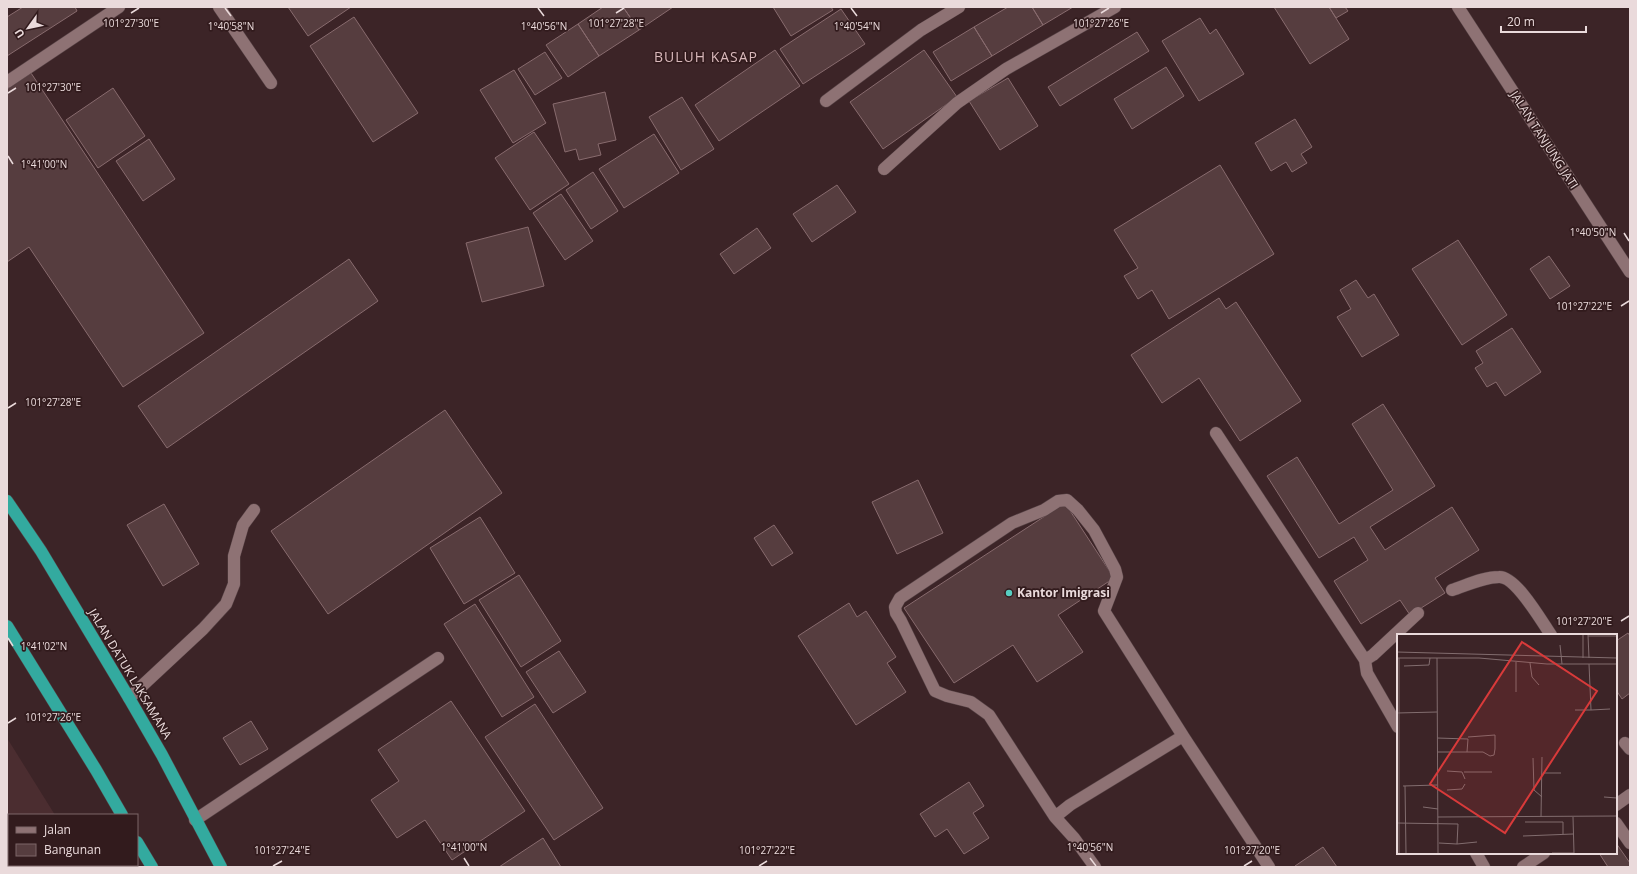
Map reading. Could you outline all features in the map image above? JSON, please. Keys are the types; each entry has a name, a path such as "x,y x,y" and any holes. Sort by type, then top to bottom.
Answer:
{"highway":[{"name":"JALAN DATUK LAKSAMANA","path":"7,501 41,551 129,698 162,755 220,867"},
{"path":"7,626 121,814"},
{"path":"138,844 152,867"}],"street":[{"path":"7,82 119,7"},
{"path":"219,7 271,83"},
{"path":"884,169 964,99 1006,69 1115,7"},
{"name":"JALAN TANJUNG JATI","path":"1458,7 1630,272"},
{"path":"826,101 951,9"},
{"path":"1216,433 1365,660 1367,673 1397,725"},
{"path":"1095,867 1074,838 1055,817 989,715 972,702 947,696 936,690 896,613 895,607 900,598 1012,523 1044,510 1058,501 1067,500 1078,510 1094,530 1116,568 1117,577 1104,611 1182,736 1269,867"},
{"path":"129,698 203,629 226,604 234,584 234,556 243,525 254,510"},
{"path":"1452,590 1501,576 1510,580 1520,591 1550,634"},
{"path":"1365,660 1373,655 1418,613"},
{"path":"195,820 438,658"},
{"path":"1055,817 1070,805 1182,736"},
{"path":"1617,804 1630,795"},
{"path":"1617,824 1630,843"},
{"path":"1477,854 1484,867"},
{"path":"1523,867 1542,854"}],"shaded area":[{"path":"7,738 54,814 8,814 8,866 88,867 7,867"}],"building":[{"path":"23,7 75,7 77,11 7,56 7,17"},
{"path":"288,7 351,7 308,36"},
{"path":"603,7 623,7 639,30 599,56 578,24"},
{"path":"623,7 673,7 639,30"},
{"path":"773,7 831,7 833,10 791,36"},
{"path":"1008,7 1032,7 1043,25 992,56 974,27"},
{"path":"1032,7 1073,7 1043,25"},
{"path":"1274,7 1329,7 1349,39 1310,64"},
{"path":"1329,7 1345,7 1348,11 1336,18"},
{"path":"841,9 865,44 803,84 780,49"},
{"path":"354,17 418,113 373,142 310,46"},
{"path":"1200,18 1210,34 1216,29 1244,74 1199,101 1162,41"},
{"path":"578,24 599,56 568,77 546,45"},
{"path":"974,27 992,56 951,81 933,52"},
{"path":"1137,32 1149,51 1060,106 1048,87"},
{"path":"775,50 800,86 719,141 695,105"},
{"path":"924,50 957,97 883,149 850,102"},
{"path":"545,52 562,78 535,95 518,69"},
{"path":"1166,67 1184,96 1132,129 1114,99"},
{"path":"514,70 546,123 513,143 480,90"},
{"path":"31,73 204,333 123,387 29,247 7,262 7,89"},
{"path":"1008,78 1038,126 1000,150 969,101"},
{"path":"113,88 145,136 98,168 66,120"},
{"path":"605,92 616,140 598,144 601,155 579,160 576,149 565,152 553,104"},
{"path":"682,97 714,149 681,170 649,117"},
{"path":"1295,119 1312,147 1301,154 1307,163 1292,172 1286,162 1271,171 1255,143"},
{"path":"534,132 569,184 530,210 495,158"},
{"path":"654,134 679,173 624,208 599,169"},
{"path":"149,139 175,179 143,201 116,161"},
{"path":"1220,165 1274,254 1169,319 1152,290 1138,299 1124,276 1138,268 1114,230"},
{"path":"593,172 618,211 591,229 566,190"},
{"path":"837,185 856,212 812,242 793,214"},
{"path":"561,194 593,241 565,260 533,213"},
{"path":"528,227 544,286 482,302 466,243"},
{"path":"757,228 771,248 734,274 720,254"},
{"path":"1458,240 1507,315 1462,345 1412,269"},
{"path":"1549,256 1570,286 1550,299 1530,269"},
{"path":"349,259 378,301 167,448 138,406"},
{"path":"1356,280 1368,298 1374,294 1399,335 1362,357 1337,317 1351,309 1340,290"},
{"path":"1219,298 1226,309 1236,302 1301,401 1240,441 1199,378 1162,403 1131,355"},
{"path":"1512,328 1541,372 1505,396 1496,382 1487,387 1475,368 1483,363 1476,351"},
{"path":"1383,404 1435,486 1370,527 1385,550 1452,507 1479,550 1435,578 1445,593 1410,615 1400,600 1361,624 1334,581 1368,560 1354,537 1319,558 1267,476 1297,457 1339,524 1393,490 1352,424"},
{"path":"445,410 502,493 328,614 271,531"},
{"path":"918,480 943,533 897,554 872,502"},
{"name":"Kantor Imigrasi","path":"1065,503 1114,578 1058,615 1083,652 1037,682 1013,645 954,683 904,608"},
{"path":"164,504 199,564 163,586 127,525"},
{"path":"480,517 515,573 464,604 430,548"},
{"path":"774,525 793,553 772,566 754,538"},
{"path":"519,575 561,641 521,667 479,600"},
{"path":"849,603 857,617 866,611 896,657 887,663 906,692 856,725 798,636"},
{"path":"475,604 534,697 502,717 444,624"},
{"path":"1628,633 1630,636 1630,693 1622,699 1617,692 1617,640"},
{"path":"559,651 586,692 553,713 526,672"},
{"path":"451,701 525,811 452,860 425,820 397,838 371,800 399,781 378,750"},
{"path":"535,704 603,808 554,840 485,737"},
{"path":"251,721 268,749 240,765 223,738"},
{"path":"969,782 984,806 973,813 989,838 964,854 947,829 935,837 920,814"},
{"path":"543,838 561,867 499,867"},
{"path":"1617,844 1630,863 1630,867 1608,867 1600,854 1617,854"},
{"path":"1323,847 1337,867 1295,866"}],"place":[{"name":"Kantor Imigrasi","path":"1009,593"}],"district":[{"name":"BULUH KASAP","path":"706,57"}]}
